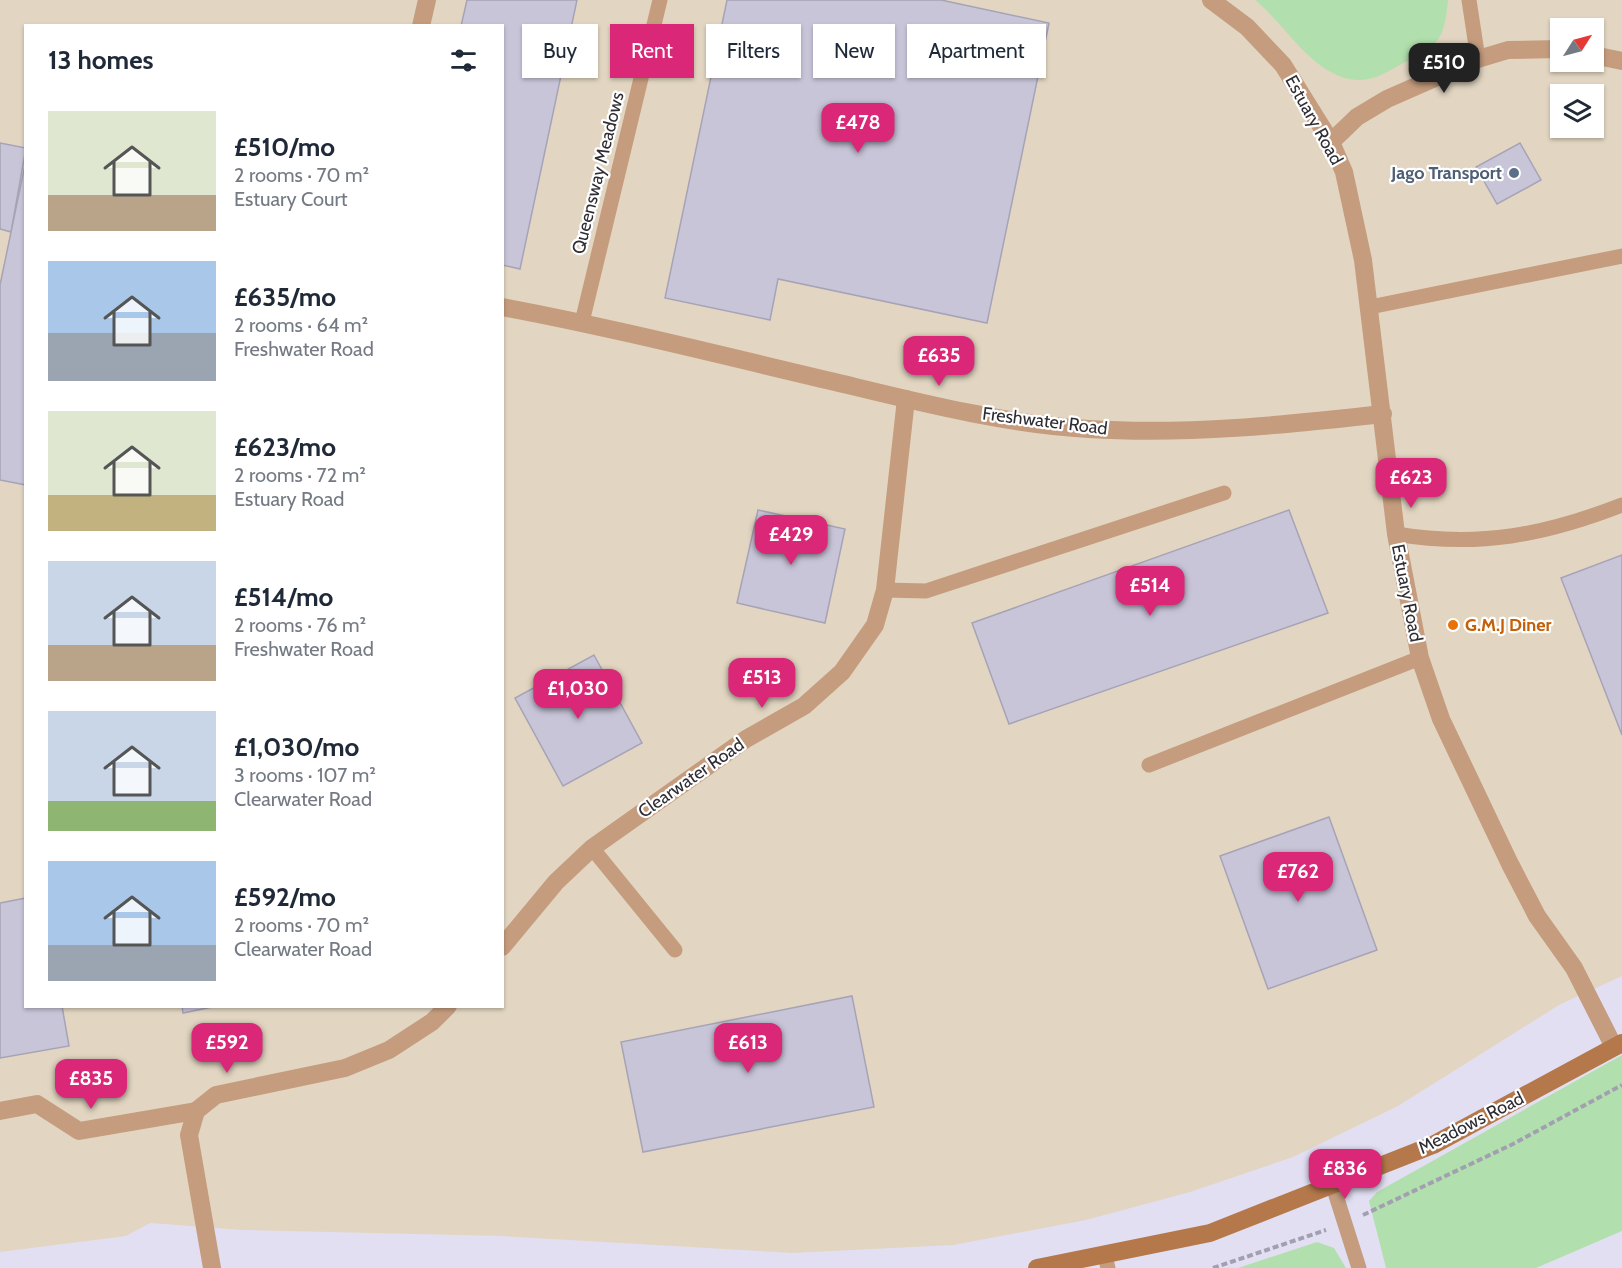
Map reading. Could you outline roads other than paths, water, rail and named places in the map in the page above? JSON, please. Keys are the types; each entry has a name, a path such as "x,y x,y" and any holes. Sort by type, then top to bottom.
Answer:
{"street":[{"path":"421,24 427,0"},
{"name":"Estuary Road","path":"1211,0 1247,27 1283,64 1331,142 1344,172 1354,212 1370,307 1396,534 1420,658 1441,719 1509,864 1538,916 1574,968 1618,1045"},
{"path":"1331,142 1357,117 1387,99 1478,59 1508,50 1550,49"},
{"path":"1604,57 1622,61"},
{"name":"Freshwater Road","path":"504,307 582,322 906,399 1001,418 1088,429 1226,429 1383,414"},
{"name":"Clearwater Road","path":"504,945 556,882 592,848 746,739 804,706 842,672 875,625 885,590 906,399"},
{"path":"0,1111 37,1104 79,1131 196,1111 216,1095 356,1064 389,1050 432,1022 446,1008"},
{"name":"Meadows Road","path":"1037,1268 1107,1262 1210,1233 1433,1145 1618,1045"},
{"path":"196,1111 189,1135 212,1268"}],"lane":[{"name":"Queensway Meadows","path":"582,322 660,0"},
{"path":"1469,0 1478,59"},
{"path":"1370,307 1622,256"},
{"path":"885,590 926,591 1224,493"},
{"path":"1396,534 1430,540 1506,539 1575,523 1622,505"},
{"path":"1149,765 1420,658"},
{"path":"592,848 675,950"},
{"path":"1333,1185 1359,1268"}],"place":[{"name":"Jago Transport","path":"1514,173"},
{"name":"G.M.J Diner","path":"1453,625"}]}
